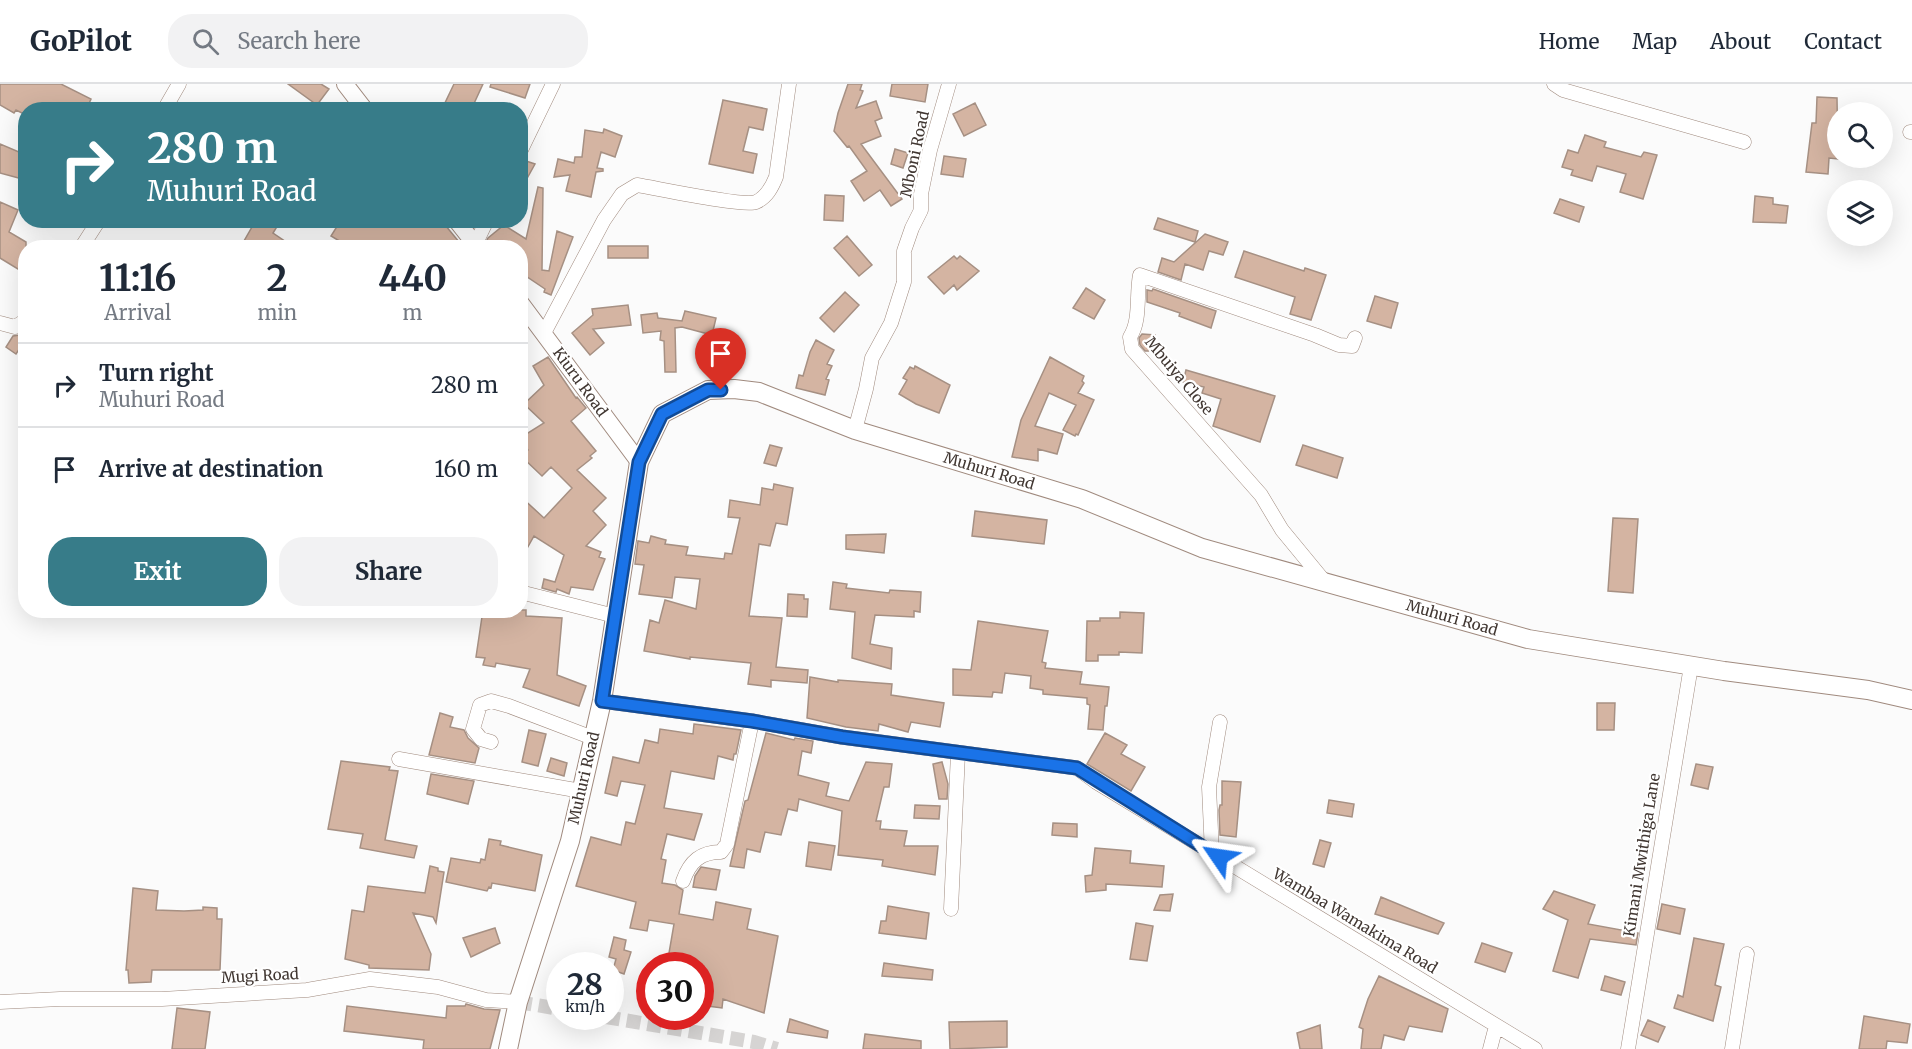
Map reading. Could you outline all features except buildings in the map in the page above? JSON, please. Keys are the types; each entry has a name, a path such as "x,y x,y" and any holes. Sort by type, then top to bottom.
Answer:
{"main road":[{"name":"Muhuri Road","path":"508,1049 518,1002 570,841 602,701 639,462 662,414 708,390 734,389 759,392 855,430 1083,499 1202,548 1528,639 1691,666 1868,690 1912,700"}],"street":[{"path":"169,102 179,84"},
{"path":"345,84 359,102"},
{"path":"528,136 554,84"},
{"path":"544,333 604,220 622,194 636,185 736,203 755,203 770,191 776,177 789,84"},
{"name":"Mboni Road","path":"855,430 872,358 891,323 904,282 904,251 921,210 921,194 930,150 949,84"},
{"path":"1554,84 1563,90 1744,142"},
{"path":"462,228 472,240"},
{"name":"Mbuiya Close","path":"1324,581 1282,530 1261,495 1132,349 1130,337 1136,328 1140,275 1339,345 1352,346 1355,339"},
{"name":"Kiuru Road","path":"528,312 639,462"},
{"path":"0,323 15,327 18,325"},
{"path":"528,594 615,616"},
{"name":"Kimani Mwithiga Lane","path":"1628,1049 1691,666"},
{"path":"491,742 481,738 473,729 480,705 491,701 593,738"},
{"name":"Wambaa Wamakima Road","path":"602,701 752,721 842,737 1077,768 1212,853 1535,1049"},
{"path":"683,881 691,865 699,858 707,852 721,852 727,844 752,721"},
{"path":"1212,853 1209,787 1220,722"},
{"path":"951,909 958,753"},
{"path":"399,759 581,791"},
{"path":"1732,1049 1747,954"},
{"name":"Mugi Road","path":"0,1002 60,999 162,999 307,990 370,979 438,987 486,1000 518,1002"},
{"path":"1490,1049 1496,1026"}],"tunnel":[{"path":"518,1002 546,1007"},
{"path":"624,1020 754,1042 777,1049"}],"route":[{"path":"721,390 708,390 662,414 639,462 602,701 752,721 842,737 1077,768 1219,857"}]}
